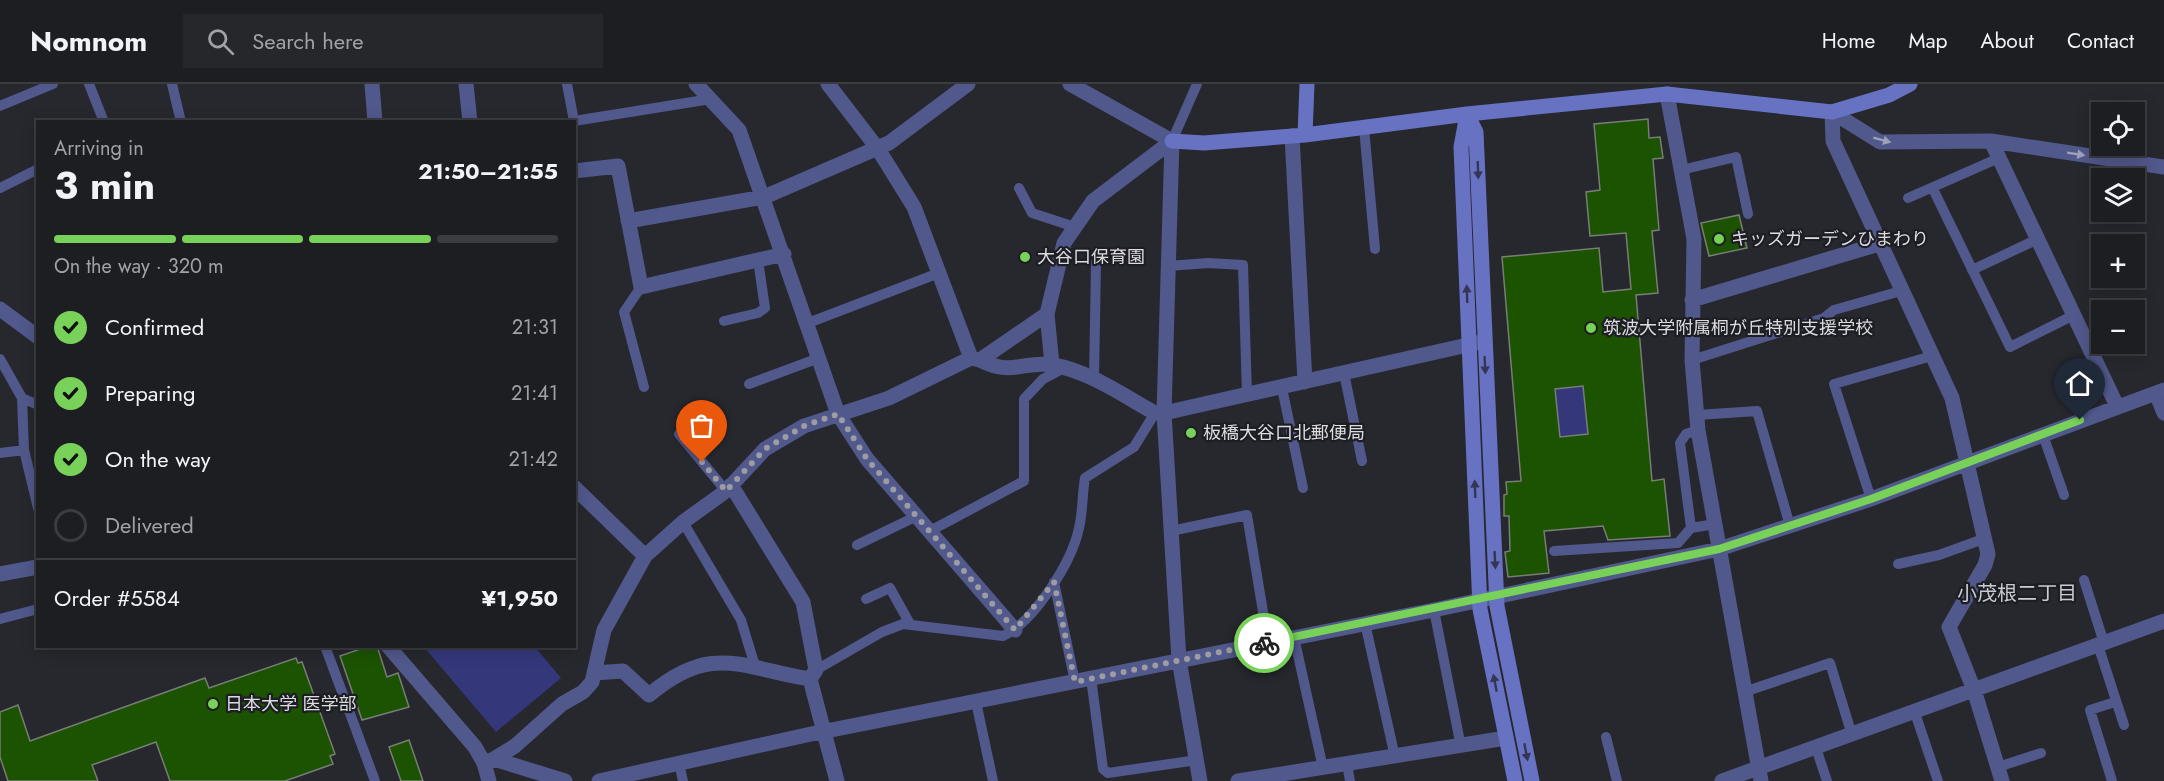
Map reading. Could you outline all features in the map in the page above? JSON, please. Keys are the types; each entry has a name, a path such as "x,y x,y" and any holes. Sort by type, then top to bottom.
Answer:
{"street":[{"path":"372,84 375,120"},
{"path":"466,84 470,120"},
{"path":"696,84 739,130 838,414 867,459 1015,630"},
{"path":"828,84 878,149 914,207 976,359 1005,370 1058,366 1094,380 1160,413 1247,396 1476,343"},
{"path":"628,221 764,197 878,149 968,84"},
{"path":"1070,84 1172,141 1203,143 1298,136 1467,114 1667,94 1832,112 1889,94 1906,85"},
{"path":"1305,382 1298,136 1307,84"},
{"path":"1667,94 1694,239 1692,360 1698,422 1760,774"},
{"path":"1832,112 1880,142 1991,141 2164,167"},
{"path":"1832,112 1833,141 1952,398 1968,461 1988,554 1985,565 1949,627 1974,690 2000,774"},
{"path":"1467,114 1476,132 1476,343 1480,599 1515,781"},
{"path":"1058,366 1047,314 1062,260 1064,243 1092,201 1172,141"},
{"path":"1172,141 1160,413 1171,531 1179,660 1200,781"},
{"path":"1991,141 2117,406"},
{"path":"576,171 618,166 641,287 784,254"},
{"path":"1692,300 1879,244"},
{"path":"0,309 36,336"},
{"path":"489,761 515,746 562,704 583,692 592,682 604,630 645,556 683,522 728,488 765,449 804,426 890,398 976,359 1047,314"},
{"path":"1476,343 1496,595 1532,781"},
{"path":"598,781 825,732 1434,610 1719,549 1871,499 1968,461 2160,392 2164,413"},
{"path":"728,488 803,602 813,675 837,781"},
{"path":"576,490 645,556"},
{"path":"0,574 36,567"},
{"path":"1722,781 1760,774 1816,748 2101,644 2163,626"},
{"path":"390,648 489,761 566,781"},
{"path":"594,673 623,671 650,695 675,675 688,669 726,662 755,666 781,675 813,675"},
{"path":"1238,781 1506,738"},
{"path":"489,761 489,781"}],"lane":[{"path":"0,106 53,84"},
{"path":"89,84 103,120"},
{"path":"172,84 181,120"},
{"path":"567,84 574,120"},
{"path":"1172,141 1197,84"},
{"path":"576,121 711,99"},
{"path":"1364,128 1375,249"},
{"path":"1681,170 1736,157 1749,214"},
{"path":"1908,198 1933,189 1999,158"},
{"path":"0,188 36,170"},
{"path":"1019,188 1032,213 1075,227"},
{"path":"1933,189 2010,347 2074,315"},
{"path":"1972,270 2038,240"},
{"path":"724,321 758,313 765,308 758,260"},
{"path":"1094,380 1096,262"},
{"path":"1168,266 1208,263 1243,266 1247,396"},
{"path":"808,323 939,273"},
{"path":"641,287 624,312 644,387"},
{"path":"1692,360 1824,318 1834,310 1901,291"},
{"path":"1871,499 1833,384 1932,356"},
{"path":"749,384 819,358"},
{"path":"0,359 22,398 24,450 36,500"},
{"path":"930,531 1024,481 1024,399 1058,366"},
{"path":"1344,373 1362,461"},
{"path":"1282,388 1303,488"},
{"path":"22,398 36,404"},
{"path":"1691,528 1680,443 1698,422 1757,411 1790,526"},
{"path":"813,675 882,632 910,624 1003,636 1015,630 1054,582 1071,555 1079,527 1085,478 1134,447 1160,413"},
{"path":"679,434 728,488"},
{"path":"2043,435 2064,495"},
{"path":"0,453 24,450"},
{"path":"1171,531 1247,515 1268,642"},
{"path":"858,545 917,516"},
{"path":"683,522 741,620 755,666"},
{"path":"1554,551 1678,543 1691,528 1715,524"},
{"path":"1898,564 1939,555 1986,538"},
{"path":"2084,580 2115,702 2124,725"},
{"path":"1054,582 1075,682"},
{"path":"866,599 890,588 910,624"},
{"path":"0,619 36,610"},
{"path":"1434,610 1461,747"},
{"path":"1365,623 1395,757"},
{"path":"1294,637 1323,768"},
{"path":"326,648 375,781"},
{"path":"1744,692 1830,663 1852,735"},
{"path":"1091,678 1103,769 1108,773 1197,760"},
{"path":"976,702 993,781"},
{"path":"2112,781 2090,710 2115,702"},
{"path":"1915,713 1938,781"},
{"path":"1606,737 1617,781"},
{"path":"1816,748 1827,781"},
{"path":"2000,774 2041,753"},
{"path":"680,763 683,781"},
{"path":"1347,764 1350,781"}],"shaded area":[{"path":"1583,386 1588,434 1560,437 1555,389"},
{"path":"425,648 536,648 561,678 496,732"}],"building":[{"path":"1648,119 1649,138 1660,137 1663,158 1653,159 1659,230 1652,231 1658,293 1636,295 1652,481 1664,479 1670,536 1608,540 1603,526 1544,531 1549,573 1508,577 1505,552 1510,551 1509,516 1504,516 1504,495 1507,494 1506,482 1521,481 1502,257 1599,248 1603,292 1631,289 1626,233 1590,236 1586,192 1600,190 1594,124","holes":["1583,386 1588,434 1560,437 1555,389"]},
{"path":"1739,215 1747,248 1709,256 1701,223"},
{"path":"363,648 378,648 387,677 398,673 409,707 362,720 340,656"},
{"path":"296,658 298,663 302,662 335,754 330,756 333,764 285,781 170,781 156,742 92,765 98,781 8,781 0,757 0,712 18,705 30,741 205,678 209,688"},
{"path":"409,740 423,781 401,781 389,747"}],"way so far":[{"path":"702,462 726,491 765,449 804,426 838,414 867,459 1015,630 1054,582 1075,682 1264,643"}],"place":[{"name":"キッズガーデンひまわり","path":"1719,239"},
{"name":"大谷口保育園","path":"1025,257"},
{"name":"筑波大学附属桐が丘特別支援学校","path":"1591,328"},
{"name":"板橋大谷口北郵便局","path":"1191,433"},
{"name":"日本大学 医学部","path":"213,704"}],"district":[{"name":"小茂根二丁目","path":"2017,593"}],"route":[{"path":"1264,643 1434,610 1719,549 1871,499 2080,420"}]}
